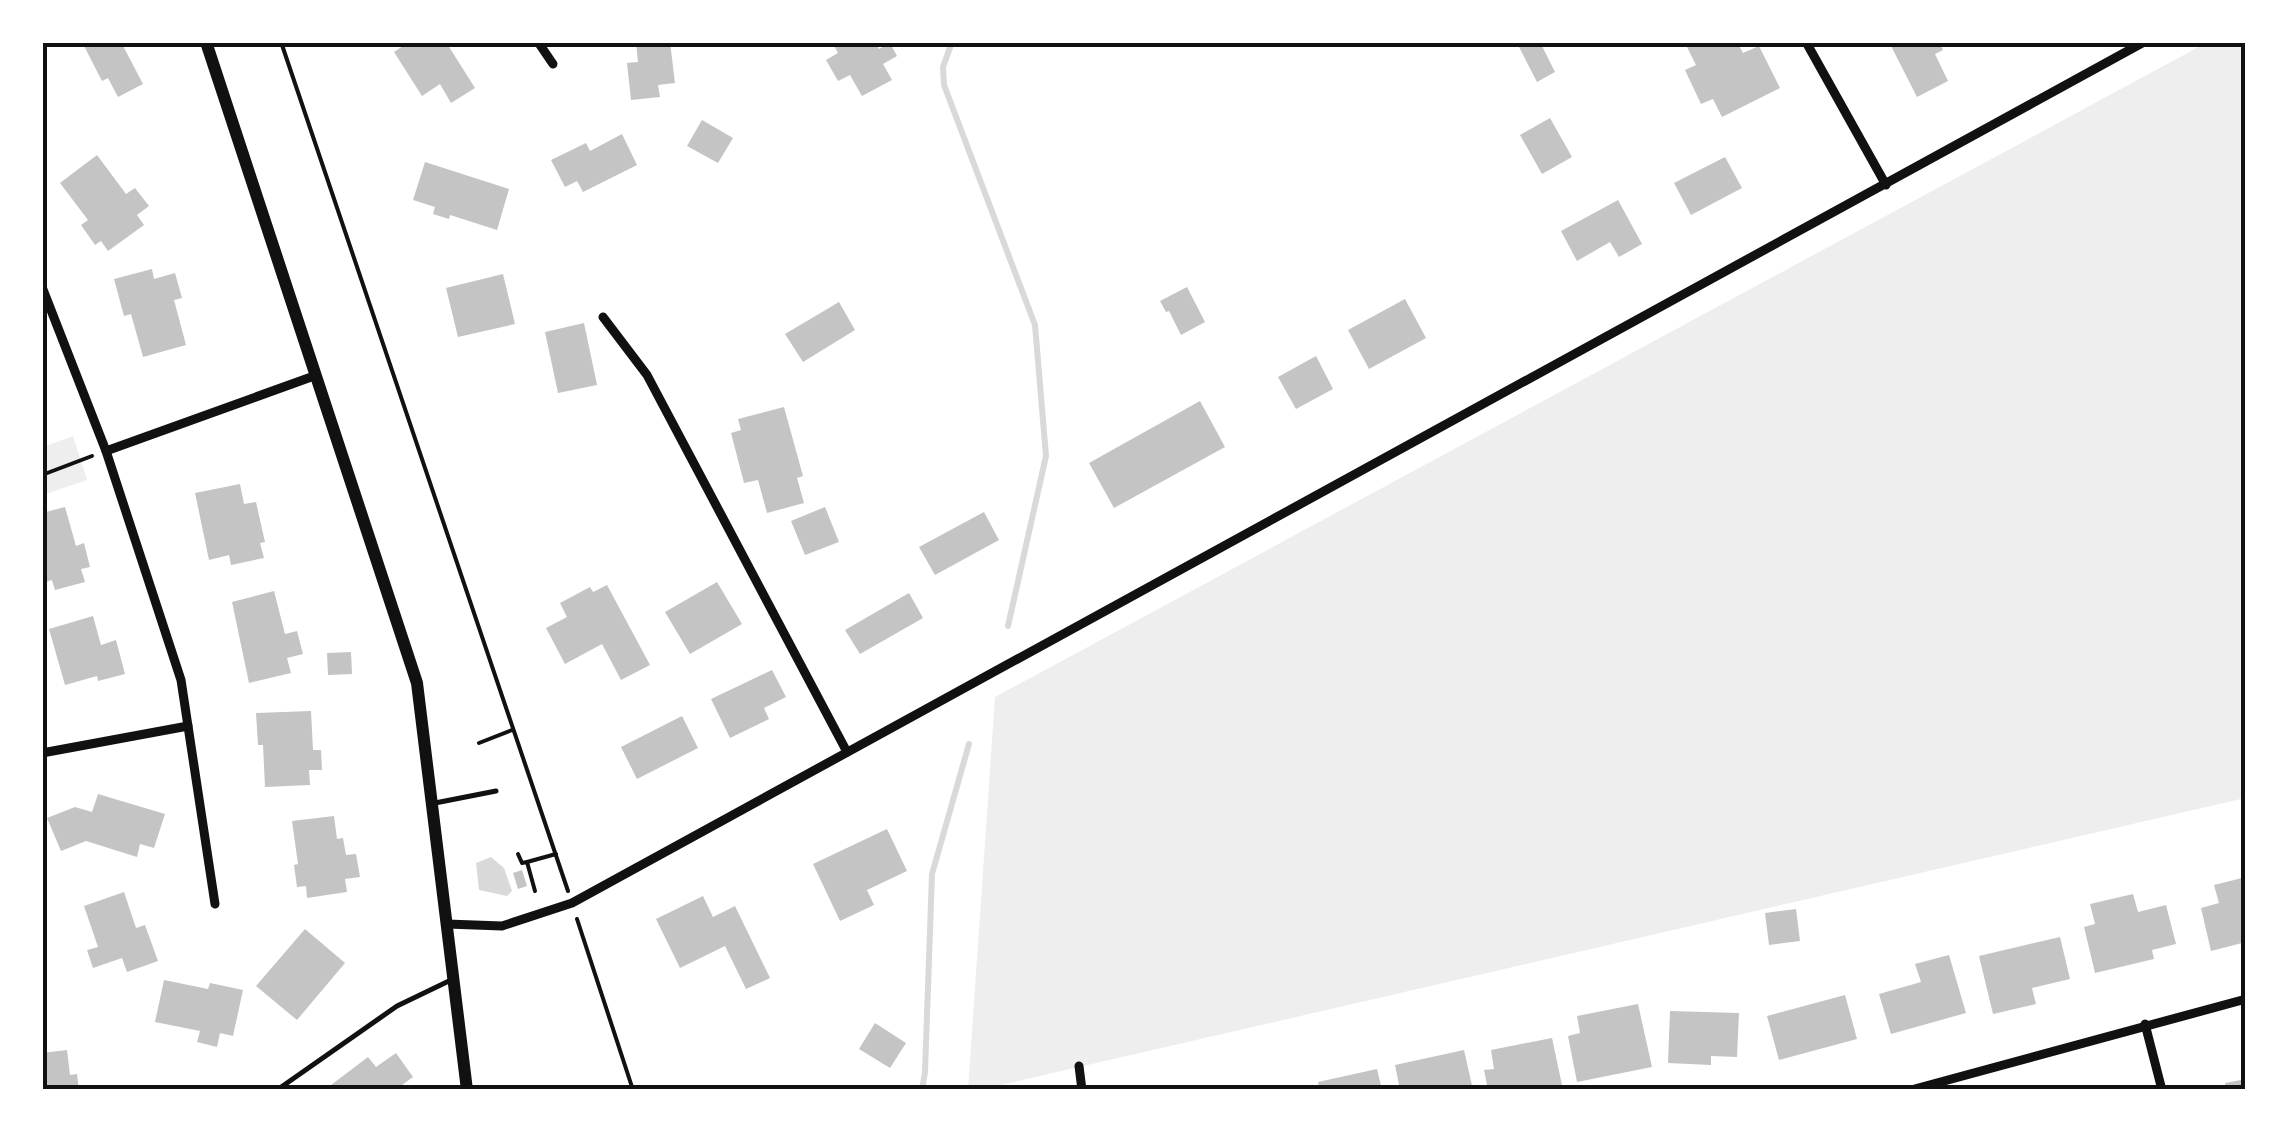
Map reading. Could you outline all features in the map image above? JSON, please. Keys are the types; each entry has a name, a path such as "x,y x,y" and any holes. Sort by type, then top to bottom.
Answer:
{"main road":[{"path":"206,42 417,683 467,1090"}],"street":[{"path":"538,42 553,64"},
{"path":"1806,42 1886,185"},
{"path":"447,924 502,926 572,903 2144,42"},
{"path":"42,287 106,451 181,680 215,904"},
{"path":"602,316 647,374 847,752"},
{"path":"106,451 314,376"},
{"path":"42,753 188,726"},
{"path":"1912,1090 2246,999"},
{"path":"2146,1024 2162,1090"},
{"path":"1080,1066 1082,1090"}],"lane":[{"path":"432,804 496,791"},
{"path":"277,1090 398,1006 454,978"}],"path":[{"path":"282,42 633,1090"},
{"path":"42,474 106,451"},
{"path":"480,743 514,730"},
{"path":"518,854 522,863 556,854"},
{"path":"527,862 535,891"}],"shaded area":[{"path":"2206,43 2245,43 2245,798 968,1090 995,697"},
{"path":"73,436 87,480 43,495 43,447"},
{"path":"491,857 504,868 512,891 507,896 479,890 476,863"}],"building":[{"path":"82,42 121,42 143,84 118,97 108,78 102,81"},
{"path":"409,42 446,42 475,88 451,103 440,84 422,96 394,52"},
{"path":"636,42 670,42 675,83 658,85 660,97 631,100 627,63 638,62"},
{"path":"832,42 875,42 879,49 890,43 897,56 883,64 892,80 862,96 850,75 838,81 826,60 838,53"},
{"path":"1540,42 1555,72 1537,82 1518,45"},
{"path":"1737,42 1743,53 1759,46 1780,88 1722,117 1713,99 1701,104 1685,70 1696,65 1686,45"},
{"path":"1889,42 1939,42 1943,50 1935,54 1948,81 1917,97"},
{"path":"1550,118 1572,157 1542,174 1520,135"},
{"path":"702,120 733,138 718,163 687,146"},
{"path":"622,134 637,165 583,192 577,181 565,187 551,160 586,143 590,151"},
{"path":"97,155 126,194 135,188 149,206 137,215 144,225 108,251 101,241 95,245 81,225 88,220 60,183"},
{"path":"1725,157 1742,188 1691,215 1674,183"},
{"path":"425,162 509,189 497,230 450,215 449,219 433,214 435,207 413,200"},
{"path":"1618,200 1642,244 1619,257 1610,242 1577,261 1561,231"},
{"path":"152,269 154,279 175,273 182,298 174,300 186,345 143,357 131,314 124,316 114,279"},
{"path":"503,274 515,324 458,337 446,288"},
{"path":"1187,287 1205,322 1181,335 1160,301"},
{"path":"1405,299 1426,338 1369,369 1348,330"},
{"path":"839,302 855,330 803,362 785,334"},
{"path":"584,323 597,385 558,393 545,332"},
{"path":"1316,356 1333,389 1296,409 1278,377"},
{"path":"1200,401 1225,447 1114,508 1089,463"},
{"path":"784,407 803,476 797,478 804,503 767,513 758,480 744,483 731,433 741,430 738,419"},
{"path":"240,484 244,504 256,502 265,542 260,543 264,558 231,565 229,555 209,560 195,493"},
{"path":"65,507 76,546 84,543 90,567 81,569 85,582 55,590 52,580 42,583 42,513"},
{"path":"825,507 839,542 805,555 791,521"},
{"path":"984,512 999,540 935,575 919,547"},
{"path":"717,582 742,624 690,654 665,612"},
{"path":"607,585 650,665 621,680 602,644 565,664 546,628 567,617 560,603 590,587 593,592"},
{"path":"274,591 285,634 297,631 303,654 287,658 291,673 249,683 232,602"},
{"path":"909,593 923,618 860,654 845,630"},
{"path":"93,616 101,645 116,640 125,674 98,681 97,676 65,685 49,629"},
{"path":"351,652 352,674 328,675 327,653"},
{"path":"772,670 786,697 764,708 769,719 730,738 711,699"},
{"path":"311,711 313,750 321,750 322,770 309,770 310,785 265,787 263,745 258,745 256,713"},
{"path":"682,716 698,748 637,779 621,747"},
{"path":"98,794 165,814 154,848 140,844 137,857 86,841 61,851 47,818 75,807 92,812"},
{"path":"334,816 337,839 343,838 346,855 356,854 360,877 345,879 347,892 307,898 306,886 297,887 292,821"},
{"path":"887,829 907,871 867,890 874,905 840,921 813,864"},
{"path":"522,870 527,886 518,889 513,873"},
{"path":"2246,877 2246,942 2211,951 2201,908 2219,903 2214,885"},
{"path":"124,892 136,928 145,925 158,961 127,972 122,958 93,968 87,950 98,947 84,906"},
{"path":"2133,894 2138,912 2166,905 2176,944 2152,950 2154,959 2095,973 2084,927 2095,924 2090,904"},
{"path":"703,896 713,917 735,906 770,978 746,989 725,946 680,968 656,919"},
{"path":"1796,909 1800,941 1769,945 1765,913"},
{"path":"305,929 345,963 297,1020 256,986"},
{"path":"2060,937 2070,979 2032,988 2036,1004 1993,1014 1979,956"},
{"path":"1949,955 1966,1013 1891,1034 1879,994 1921,982 1915,964"},
{"path":"164,980 208,989 210,983 243,990 233,1036 220,1033 217,1047 197,1042 200,1031 155,1022"},
{"path":"1845,995 1857,1039 1779,1060 1767,1016"},
{"path":"1638,1004 1652,1067 1577,1082 1568,1036 1580,1033 1577,1016"},
{"path":"1670,1011 1739,1013 1737,1057 1711,1056 1711,1065 1668,1063"},
{"path":"875,1023 906,1043 890,1068 859,1049"},
{"path":"1552,1038 1562,1085 1538,1090 1488,1090 1484,1070 1494,1069 1491,1050"},
{"path":"67,1050 70,1075 77,1074 79,1090 42,1090 42,1053"},
{"path":"1464,1050 1473,1090 1400,1090 1395,1065"},
{"path":"396,1053 413,1077 402,1085 405,1090 335,1090 331,1085 368,1057 376,1067"},
{"path":"1377,1069 1382,1090 1320,1090 1318,1082"},
{"path":"2246,1079 2246,1090 2226,1090 2225,1083"}],"waterway":[{"path":"952,42 943,67 944,85 1035,325 1046,456 1008,626"},
{"path":"922,1090 932,874 969,744"}]}
